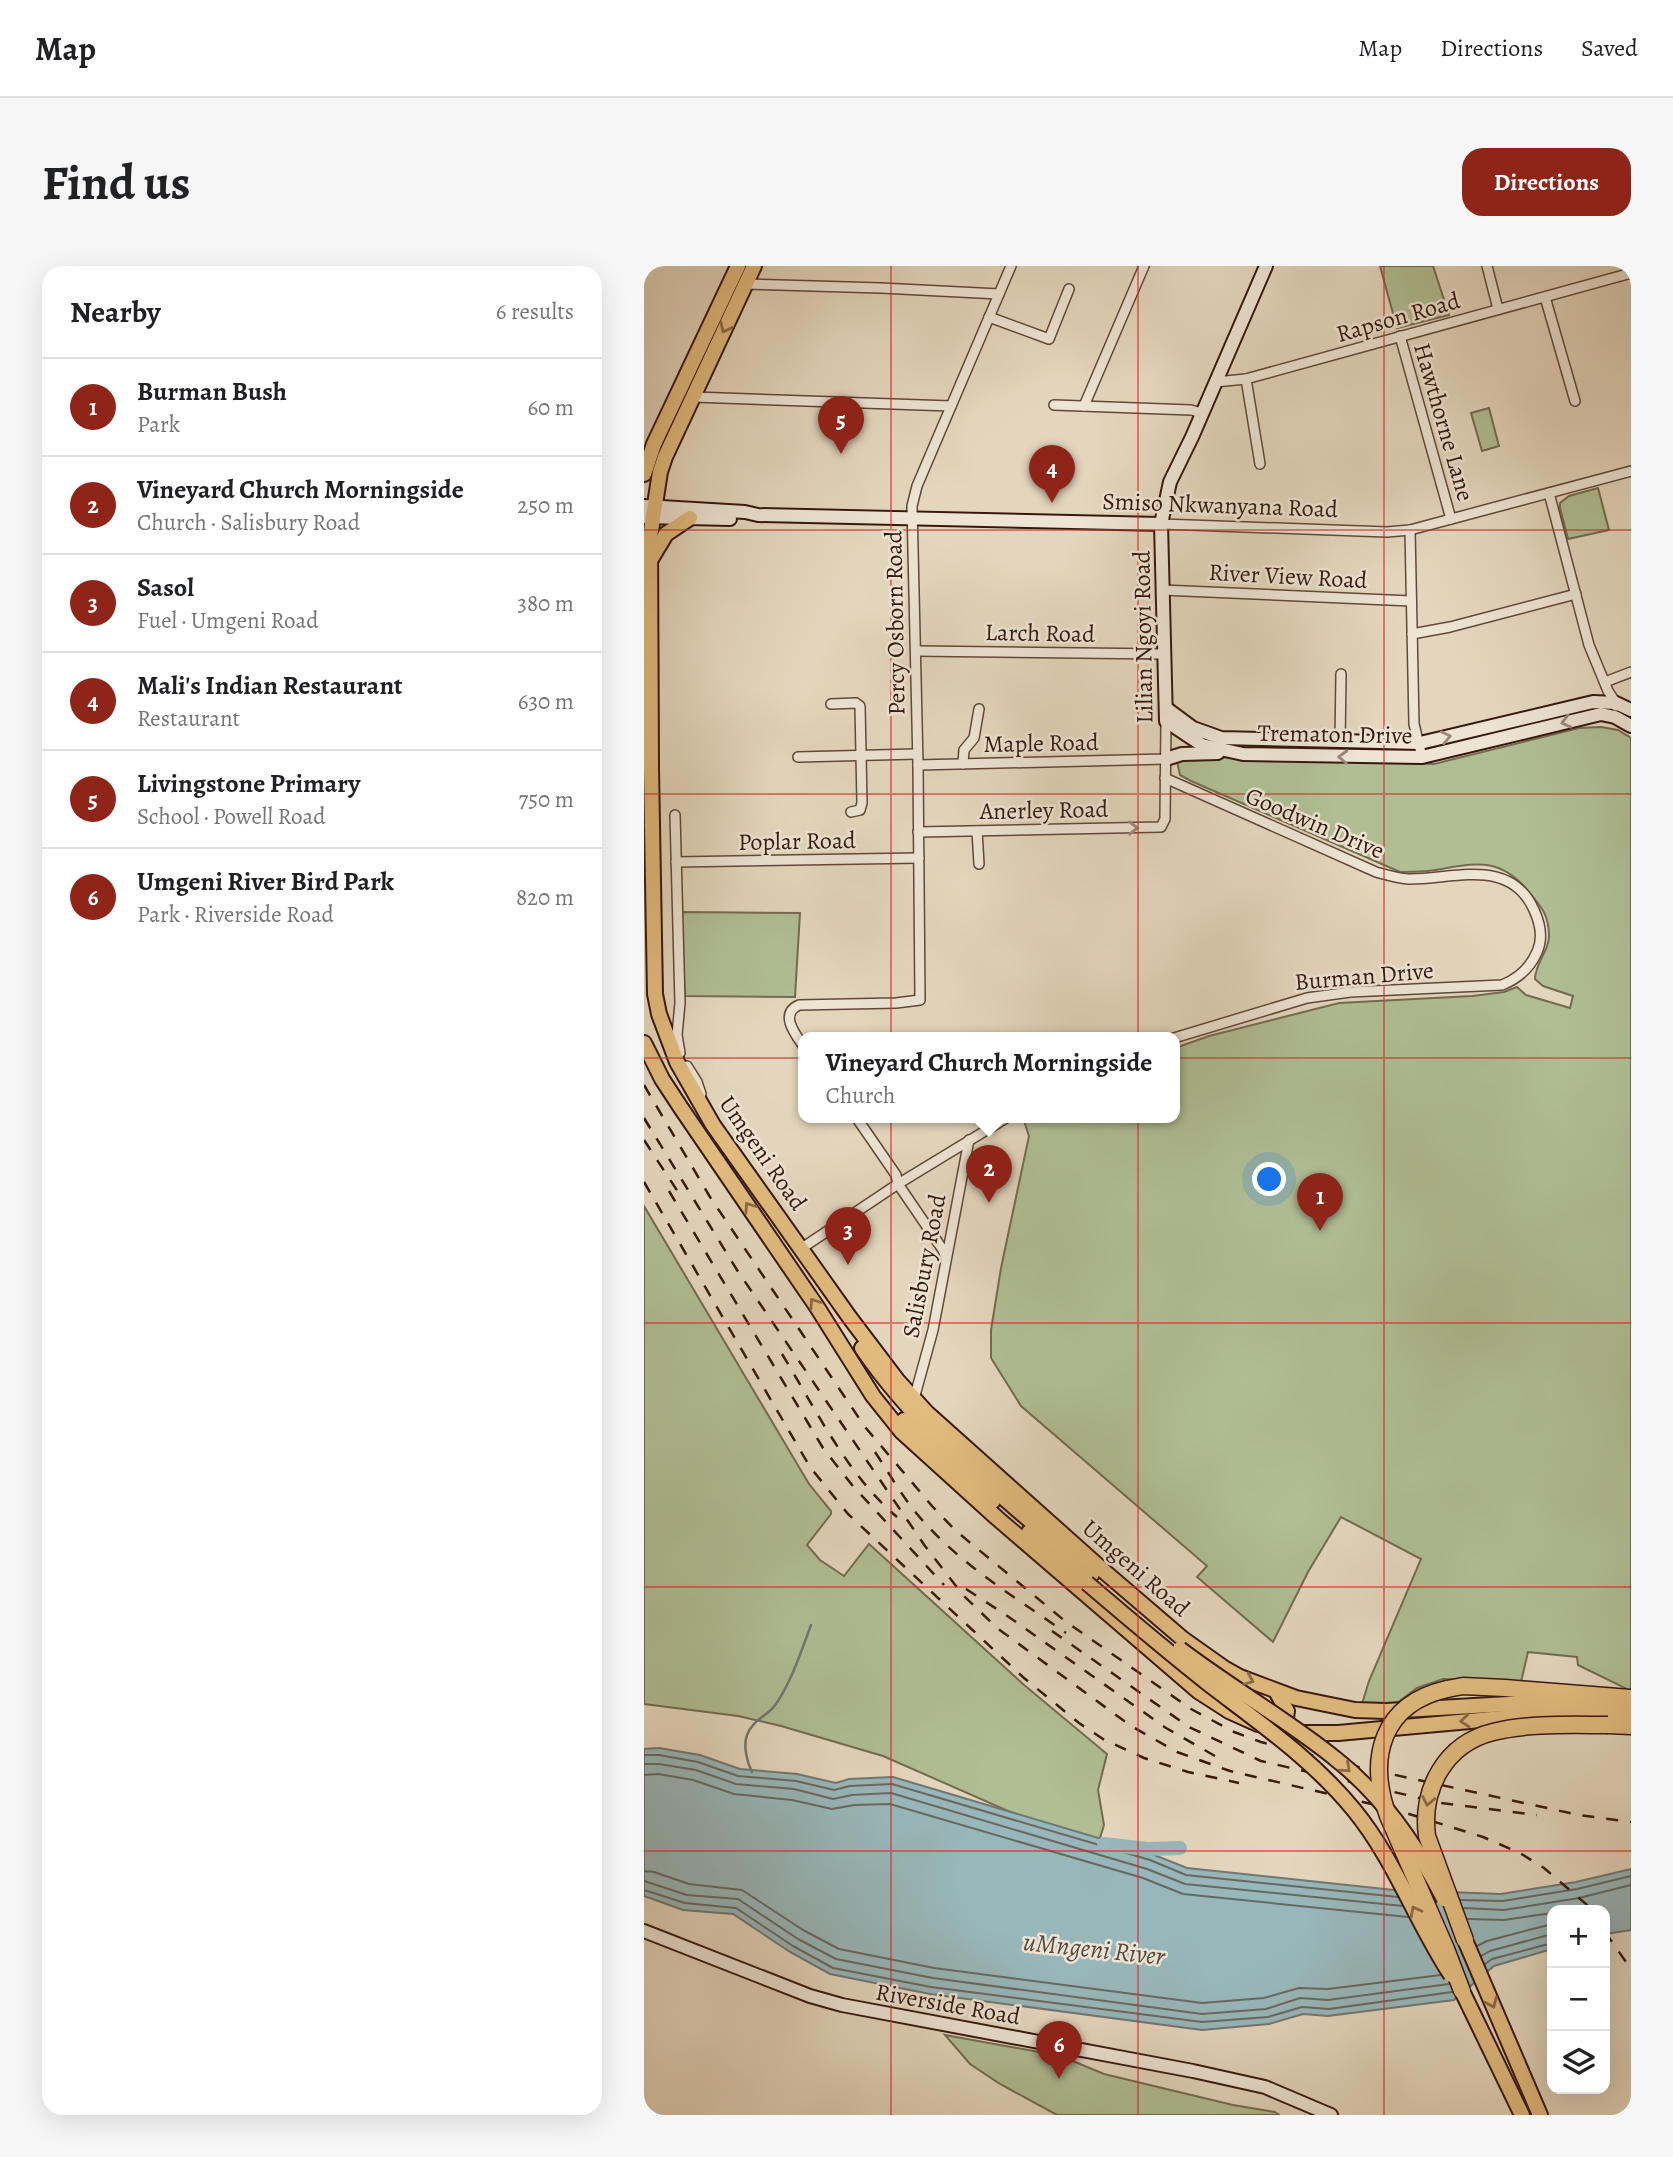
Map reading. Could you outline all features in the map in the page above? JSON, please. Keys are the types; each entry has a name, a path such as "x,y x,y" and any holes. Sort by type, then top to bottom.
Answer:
{"highway":[{"path":"1462,1991 1382,1799 1378,1760 1388,1730 1401,1712 1413,1702 1427,1694 1447,1689 1479,1687 1631,1698"},
{"path":"1465,1940 1427,1836 1425,1820 1428,1797 1442,1766 1470,1742 1496,1731 1631,1726"}],"main road":[{"path":"645,469 738,266"},
{"name":"Umgeni Road","path":"754,266 665,457 649,512 648,788 655,994 666,1038 702,1106 850,1318 914,1399 1106,1573 1183,1639 1224,1668 1276,1691 1333,1707 1386,1711 1528,1703 1631,1707"},
{"path":"650,563 666,534 690,518"},
{"name":"Umgeni Road","path":"644,1043 675,1099 841,1343 873,1395 901,1431 988,1510 1198,1691 1229,1711 1258,1724 1284,1731 1338,1733 1525,1716 1631,1718"},
{"path":"850,1318 859,1343 889,1386 915,1416 1169,1653 1296,1750 1356,1812 1388,1860 1441,1960 1462,1991 1522,2115"},
{"path":"841,1343 913,1429 1092,1580 1202,1667 1305,1736 1357,1778 1388,1810 1409,1838 1465,1940 1540,2115"},
{"path":"1276,1691 1287,1711 1284,1731"}],"street":[{"name":"Percy Osborn Road","path":"798,1038 789,1022 793,1007 920,1000 913,496 1011,266"},
{"path":"1084,407 1144,266"},
{"name":"Lilian Ngoyi Road","path":"1166,819 1161,524 1170,482 1266,266"},
{"path":"1487,266 1499,309"},
{"name":"Rapson Road","path":"1215,382 1246,379 1631,273"},
{"path":"745,284 999,294"},
{"path":"989,317 1049,339 1069,289"},
{"path":"1545,297 1575,401"},
{"name":"Hawthorne Lane","path":"1400,336 1451,519"},
{"path":"1246,379 1260,464"},
{"path":"694,397 951,406"},
{"path":"1054,405 1191,410 1202,413"},
{"name":"Smiso Nkwanyana Road","path":"649,512 745,512 758,515 1410,530 1631,471"},
{"path":"1549,492 1604,697 1631,672"},
{"name":"Smiso Nkwanyana Road","path":"649,512 690,518 745,519 758,515"},
{"path":"1410,530 1414,743 1422,757"},
{"name":"River View Road","path":"1162,590 1411,601"},
{"path":"1412,634 1450,627 1576,594"},
{"name":"Larch Road","path":"916,651 1163,654"},
{"path":"1340,742 1341,674"},
{"name":"Trematon Drive","path":"1604,697 1615,717 1631,726"},
{"name":"Trematon Drive","path":"1166,714 1202,745 1238,753 1401,758 1422,757 1515,735 1604,697"},
{"name":"Trematon Drive","path":"1166,714 1213,736 1414,743 1510,722 1604,697 1631,710"},
{"path":"831,704 856,703 860,706 862,803 860,810 851,812"},
{"path":"1615,717 1616,703"},
{"path":"963,764 964,750 974,738 978,709"},
{"path":"1510,722 1515,735"},
{"path":"1234,738 1227,744 1238,753"},
{"path":"1309,741 1309,755"},
{"path":"1401,758 1414,743"},
{"path":"1166,759 1182,754 1238,753"},
{"path":"798,757 917,754"},
{"name":"Maple Road","path":"918,765 1166,759"},
{"name":"Goodwin Drive","path":"1165,778 1376,872 1406,879 1475,873 1507,882 1526,897 1539,923 1538,950 1518,977"},
{"path":"675,815 680,1003 678,1044 697,1083 702,1106"},
{"name":"Anerley Road","path":"918,832 1158,827 1163,825 1166,819"},
{"path":"977,831 979,864"},
{"name":"Poplar Road","path":"676,862 919,858"},
{"name":"Burman Drive","path":"1180,1036 1307,998 1350,992 1502,985 1518,977"},
{"path":"860,1123 896,1175 898,1184 947,1260"},
{"path":"802,1248 898,1184 998,1123"},
{"name":"Salisbury Road","path":"914,1399 933,1330 968,1140"},
{"name":"Riverside Road","path":"644,1931 842,2006 1265,2087 1331,2115"}],"green space":[{"path":"1380,266 1433,266 1449,315 1397,328"},
{"path":"1489,408 1499,446 1482,451 1471,413"},
{"path":"1598,488 1609,530 1568,539 1560,503 1569,496"},
{"path":"1601,727 1618,730 1631,738 1631,1691 1578,1665 1577,1657 1528,1652 1521,1682 1443,1679 1417,1688 1397,1703 1362,1704 1369,1681 1421,1559 1341,1517 1308,1572 1273,1642 1197,1577 1207,1566 1021,1406 991,1358 991,1330 1001,1268 1029,1136 1025,1123 1180,1123 1180,1046 1209,1036 1339,1003 1472,996 1504,992 1517,987 1526,995 1570,1008 1573,996 1543,986 1535,979 1537,967 1549,940 1547,921 1537,902 1510,874 1479,864 1400,872 1191,781 1180,775 1177,761 1183,756 1434,764 1579,728"},
{"path":"680,912 800,913 795,997 685,996"},
{"path":"644,1206 809,1484 831,1511 807,1545 820,1560 844,1576 869,1544 1023,1684 1107,1754 1098,1790 1104,1825 1099,1841 1056,1832 883,1756 738,1716 644,1704"},
{"path":"945,2035 1061,2056 1104,2074 1279,2115 1057,2115 970,2064"}],"water":[{"name":"uMngeni River","path":"659,1748 700,1755 740,1769 797,1774 836,1783 849,1779 893,1777 1152,1854 1187,1868 1394,1890 1501,1894 1576,1882 1631,1869 1631,1930 1610,1933 1610,1905 1547,1905 1547,1950 1494,1966 1454,2000 1328,2016 1303,2014 1269,2024 1202,2030 930,1994 830,1974 790,1952 733,1914 683,1910 644,1896 644,1749"}],"waterway":[{"path":"752,1772 745,1744 749,1730 773,1708 782,1695 811,1625"},
{"path":"1104,1844 1147,1849 1180,1848"}],"railway":[{"path":"644,1085 710,1197 865,1427 956,1531 1065,1621 1191,1709 1234,1732 1261,1742 1354,1766 1579,1815 1631,1822"},
{"path":"644,1118 737,1270 925,1546 963,1595 997,1628 1131,1726 1177,1752 1230,1771 1393,1809 1483,1837 1520,1853 1544,1868 1587,1905"},
{"path":"644,1140 682,1198"},
{"path":"644,1182 810,1467 848,1514 1024,1678 1079,1723 1103,1739 1144,1758 1188,1772 1239,1783"},
{"path":"669,1191 823,1448 852,1485 944,1585"},
{"path":"782,1354 848,1462 879,1500 897,1517"},
{"path":"875,1452 911,1506 940,1539 992,1582 1066,1633"},
{"path":"966,1589 1166,1728 1222,1760"},
{"path":"1052,1631 1189,1727 1261,1761 1441,1803 1537,1815"},
{"path":"1610,1939 1631,1969"}],"place":[{"name":"Livingstone Primary","path":"841,454"},
{"name":"Mali's Indian Restaurant","path":"1052,503"},
{"name":"Vineyard Church Morningside","path":"989,1203"},
{"name":"Burman Bush","path":"1320,1231"},
{"name":"Sasol","path":"848,1265"},
{"name":"Umgeni River Bird Park","path":"1059,2079"}]}
